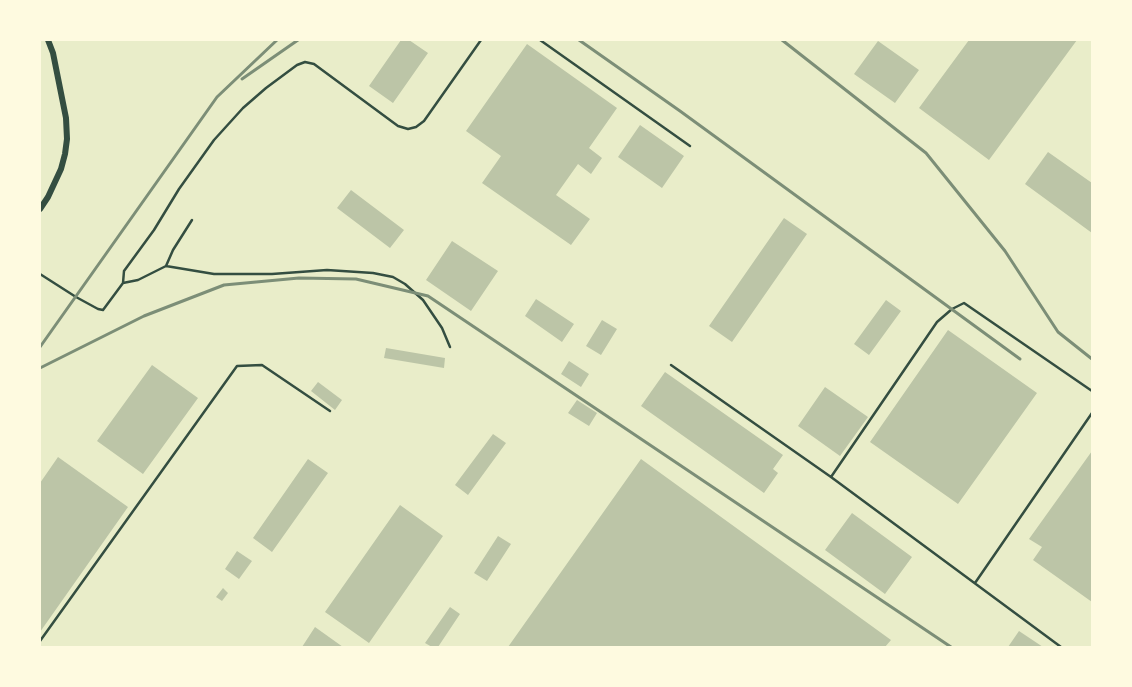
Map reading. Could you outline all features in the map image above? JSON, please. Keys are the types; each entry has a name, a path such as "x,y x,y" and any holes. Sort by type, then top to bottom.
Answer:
{"street":[{"path":"40,209 48,197 61,170 66,154 67,139 66,118 53,54 48,40"}],"lane":[{"path":"40,274 76,297 98,309 103,310 123,283 124,271 154,230 179,189 214,140 243,108 266,88 297,65 305,62 314,64 341,86 398,126 408,129 416,127 424,121 481,40"},
{"path":"540,40 690,146"},
{"path":"166,266 172,250 192,220"},
{"path":"123,283 138,280 166,266 214,274 272,274 328,270 373,273 392,277 405,284 423,300 442,328 450,347"},
{"path":"831,477 937,322 952,309 964,303 1092,391"},
{"path":"671,364 831,477 1061,647"},
{"path":"40,640 237,366 262,365 330,411"},
{"path":"975,583 1092,413"}],"building":[{"path":"401,40 409,40 428,53 393,103 369,86"},
{"path":"969,40 1077,40 989,160 919,108"},
{"path":"878,41 919,70 895,103 854,74"},
{"path":"527,44 617,108 589,148 602,158 591,174 578,164 556,195 590,219 571,245 482,183 501,156 466,131"},
{"path":"640,125 684,156 662,188 618,157"},
{"path":"1048,152 1092,183 1092,233 1025,184"},
{"path":"351,190 404,230 390,248 337,208"},
{"path":"784,218 807,234 732,342 709,326"},
{"path":"452,241 498,271 471,311 426,280"},
{"path":"536,299 574,324 562,342 525,316"},
{"path":"886,300 901,311 869,355 854,344"},
{"path":"602,320 617,329 601,355 586,346"},
{"path":"948,330 1037,393 958,504 870,442"},
{"path":"386,348 445,358 444,368 384,358"},
{"path":"569,361 589,374 581,387 561,374"},
{"path":"152,365 198,398 143,474 97,441"},
{"path":"665,372 783,455 773,469 778,473 764,493 641,406"},
{"path":"318,382 342,400 335,410 311,391"},
{"path":"825,387 868,417 840,456 798,426"},
{"path":"577,400 597,413 589,426 568,413"},
{"path":"493,434 506,443 468,495 455,485"},
{"path":"1092,451 1092,602 1033,560 1042,547 1029,539"},
{"path":"58,457 128,507 40,632 40,483"},
{"path":"308,459 328,473 272,552 253,538"},
{"path":"641,459 891,640 885,647 508,647"},
{"path":"400,505 443,536 369,643 325,612"},
{"path":"852,513 912,557 885,594 825,550"},
{"path":"498,536 511,544 487,581 474,573"},
{"path":"237,551 252,561 239,579 225,569"},
{"path":"223,588 228,593 222,601 216,597"},
{"path":"450,607 460,614 438,647 432,647 425,643"},
{"path":"315,627 343,647 302,647"},
{"path":"1019,631 1043,647 1008,647"}],"railway":[{"path":"40,347 217,97 277,40"},
{"path":"242,79 298,40"},
{"path":"579,40 680,111 1020,359"},
{"path":"782,40 926,153 1005,251 1058,332 1092,359"},
{"path":"40,368 144,316 224,285 299,278 356,279 428,296 951,647"}]}
